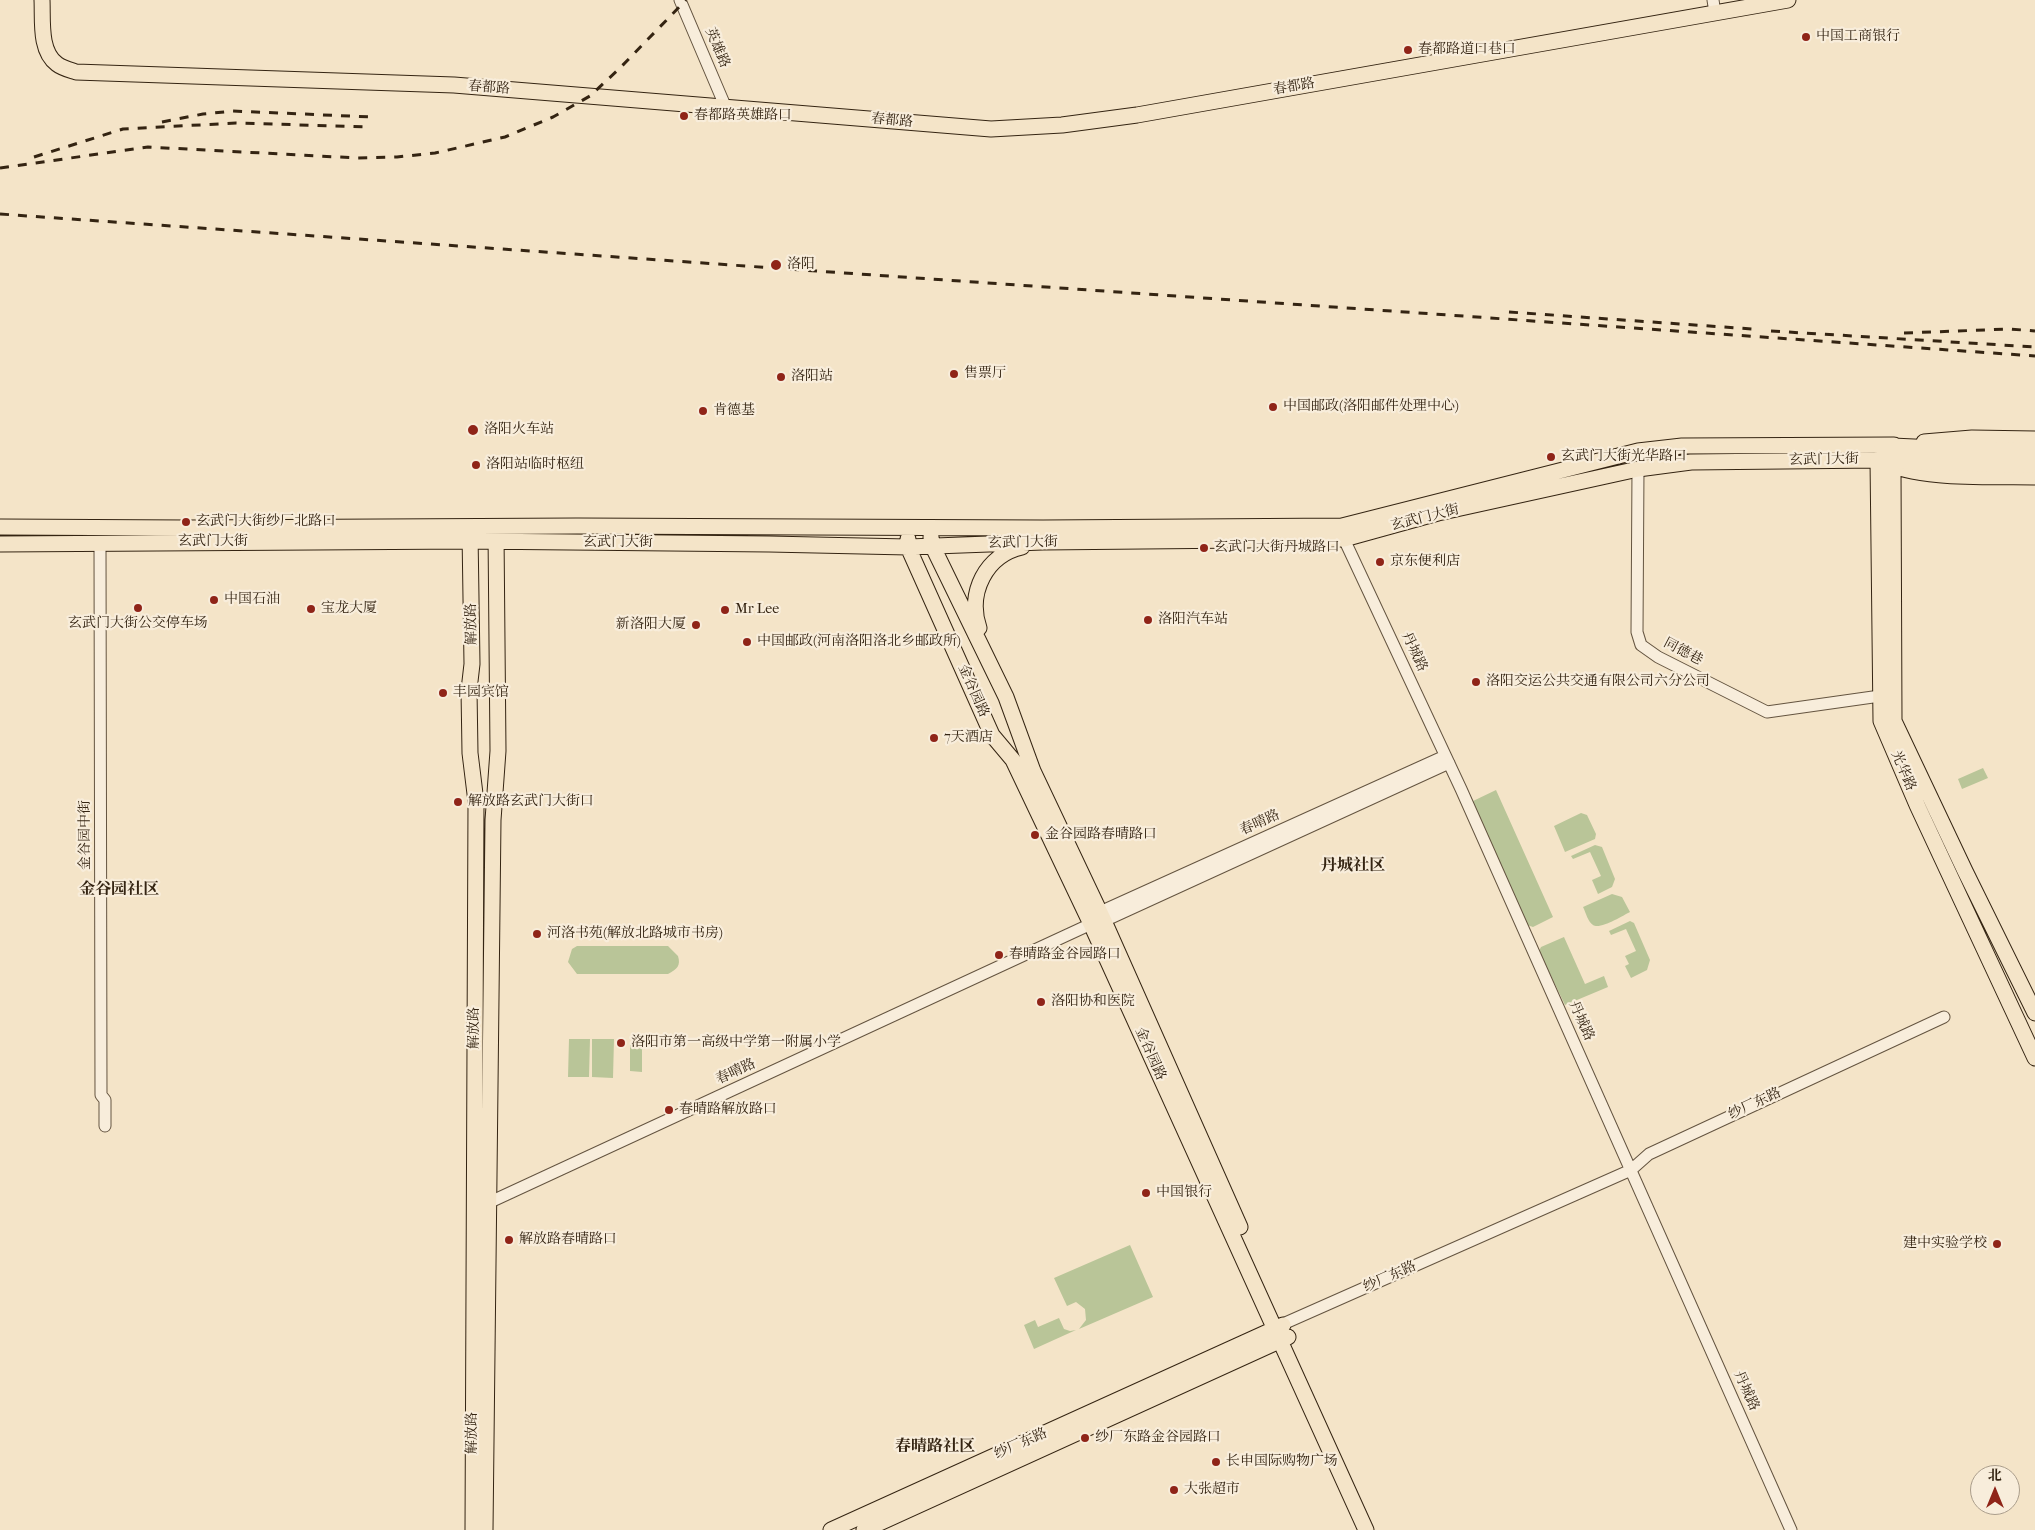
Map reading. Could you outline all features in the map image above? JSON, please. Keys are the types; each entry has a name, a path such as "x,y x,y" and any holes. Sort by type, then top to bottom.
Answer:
{"highway":[{"path":"1968,457 2035,451"},
{"path":"1880,453 1968,457 2035,464"}],"main road":[{"name":"春都路","path":"42,0 43,39 48,51 56,64 76,72 454,86 724,105"},
{"name":"春都路","path":"52,0 54,39 60,54 76,64 453,80 991,129 1062,125 1137,115 1753,0"},
{"name":"春都路","path":"1714,7 1788,0"},
{"name":"玄武门大街","path":"0,527 470,534 496,542 908,547 1343,533 1638,469 1691,462 1880,453 1972,438 2035,439"},
{"name":"玄武门大街","path":"0,544 470,534 496,527 931,528 1343,533 1638,451 1682,446 1880,453 1893,467 1929,474 2035,477"},
{"name":"光华路","path":"1880,453 1881,721 1917,804 2035,1058"},
{"name":"光华路","path":"1893,467 1894,721 1965,871 2030,987 2035,1013"},
{"name":"解放路","path":"473,1530 493,820 498,751 496,527"},
{"name":"金谷园路","path":"907,528 908,547 992,735 1013,760 1098,919"},
{"name":"金谷园路","path":"931,528 932,545 994,669 1033,771 1282,1333 1366,1530"},
{"name":"解放路","path":"470,534 472,664 469,690 470,753 476,802 485,1530"},
{"path":"994,669 976,616 977,589 986,570 1008,550 1042,542"},
{"path":"2003,991 2030,987"},
{"path":"2010,1005 2030,987"},
{"name":"金谷园路","path":"1282,1333 1374,1530"},
{"name":"纱厂东路","path":"831,1530 1282,1333"},
{"name":"纱厂东路","path":"864,1530 1282,1333"}],"street":[{"name":"英雄路","path":"680,0 724,105"},
{"name":"同德巷","path":"1638,469 1638,632 1641,645 1658,657 1767,712 1880,696"},
{"name":"丹城路","path":"1343,533 1447,759 1791,1530"},
{"name":"金谷园中街","path":"100,543 101,1095 105,1100 105,1126"},
{"name":"春晴路","path":"481,1204 1447,759"},
{"name":"纱厂东路","path":"1282,1333 1631,1170 1649,1154 1944,1017"}],"green space":[{"path":"1983,768 1988,778 1962,789 1958,779"},
{"path":"1496,790 1553,917 1533,927 1527,925 1471,802"},
{"path":"1581,813 1587,815 1596,834 1595,839 1565,852 1554,826"},
{"path":"1595,845 1602,847 1615,879 1612,887 1598,894 1592,880 1601,876 1590,852 1573,859 1571,856"},
{"path":"1612,894 1622,897 1630,912 1601,926 1591,924 1583,907"},
{"path":"1630,921 1634,923 1650,960 1647,970 1631,978 1625,966 1629,964 1625,956 1636,951 1626,929 1611,935 1609,931"},
{"path":"1564,937 1585,984 1604,976 1608,987 1565,1005 1539,951 1541,947"},
{"path":"577,946 668,946 678,956 679,965 668,974 577,974 568,962 572,949"},
{"path":"569,1039 590,1039 589,1077 568,1077"},
{"path":"592,1039 614,1039 613,1078 592,1077"},
{"path":"630,1045 642,1046 642,1072 630,1071"},
{"path":"1130,1245 1153,1297 1079,1329 1086,1320 1085,1309 1076,1302 1067,1306 1054,1278"},
{"path":"1059,1318 1064,1329 1076,1330 1034,1349 1024,1325 1035,1320 1038,1327"}],"railway":[{"path":"0,168 148,147 357,158 397,157 435,153 505,137 553,117 590,96 686,0"},
{"path":"162,122 203,114 233,111 372,117"},
{"path":"34,157 123,129 236,123 371,127"},
{"path":"0,214 2035,356"},
{"path":"1509,312 1753,329"},
{"path":"1904,333 2010,329 2035,331"},
{"path":"1771,331 2035,347"}],"place":[{"name":"中国工商银行","path":"1806,37"},
{"name":"春都路道口巷口","path":"1408,50"},
{"name":"春都路英雄路口","path":"684,116"},
{"name":"洛阳","path":"776,265"},
{"name":"售票厅","path":"954,374"},
{"name":"洛阳站","path":"781,377"},
{"name":"中国邮政(洛阳邮件处理中心)","path":"1273,407"},
{"name":"肯德基","path":"703,411"},
{"name":"洛阳火车站","path":"473,430"},
{"name":"玄武门大街光华路口","path":"1551,457"},
{"name":"洛阳站临时枢纽","path":"476,465"},
{"name":"玄武门大街纱厂北路口","path":"186,522"},
{"name":"玄武门大街丹城路口","path":"1204,548"},
{"name":"京东便利店","path":"1380,562"},
{"name":"中国石油","path":"214,600"},
{"name":"玄武门大街公交停车场","path":"138,608"},
{"name":"宝龙大厦","path":"311,609"},
{"name":"Mr Lee","path":"725,610"},
{"name":"洛阳汽车站","path":"1148,620"},
{"name":"新洛阳大厦","path":"696,625"},
{"name":"中国邮政(河南洛阳洛北乡邮政所)","path":"747,642"},
{"name":"洛阳交运公共交通有限公司六分公司","path":"1476,682"},
{"name":"丰园宾馆","path":"443,693"},
{"name":"7天酒店","path":"934,738"},
{"name":"解放路玄武门大街口","path":"458,802"},
{"name":"金谷园路春晴路口","path":"1035,835"},
{"name":"河洛书苑(解放北路城市书房)","path":"537,934"},
{"name":"春晴路金谷园路口","path":"999,955"},
{"name":"洛阳协和医院","path":"1041,1002"},
{"name":"洛阳市第一高级中学第一附属小学","path":"621,1043"},
{"name":"春晴路解放路口","path":"669,1110"},
{"name":"中国银行","path":"1146,1193"},
{"name":"解放路春晴路口","path":"509,1240"},
{"name":"建中实验学校","path":"1997,1244"},
{"name":"纱厂东路金谷园路口","path":"1085,1438"},
{"name":"长申国际购物广场","path":"1216,1462"},
{"name":"大张超市","path":"1174,1490"}],"district":[{"name":"丹城社区","path":"1353,866"},
{"name":"金谷园社区","path":"119,890"},
{"name":"春晴路社区","path":"935,1447"}]}
